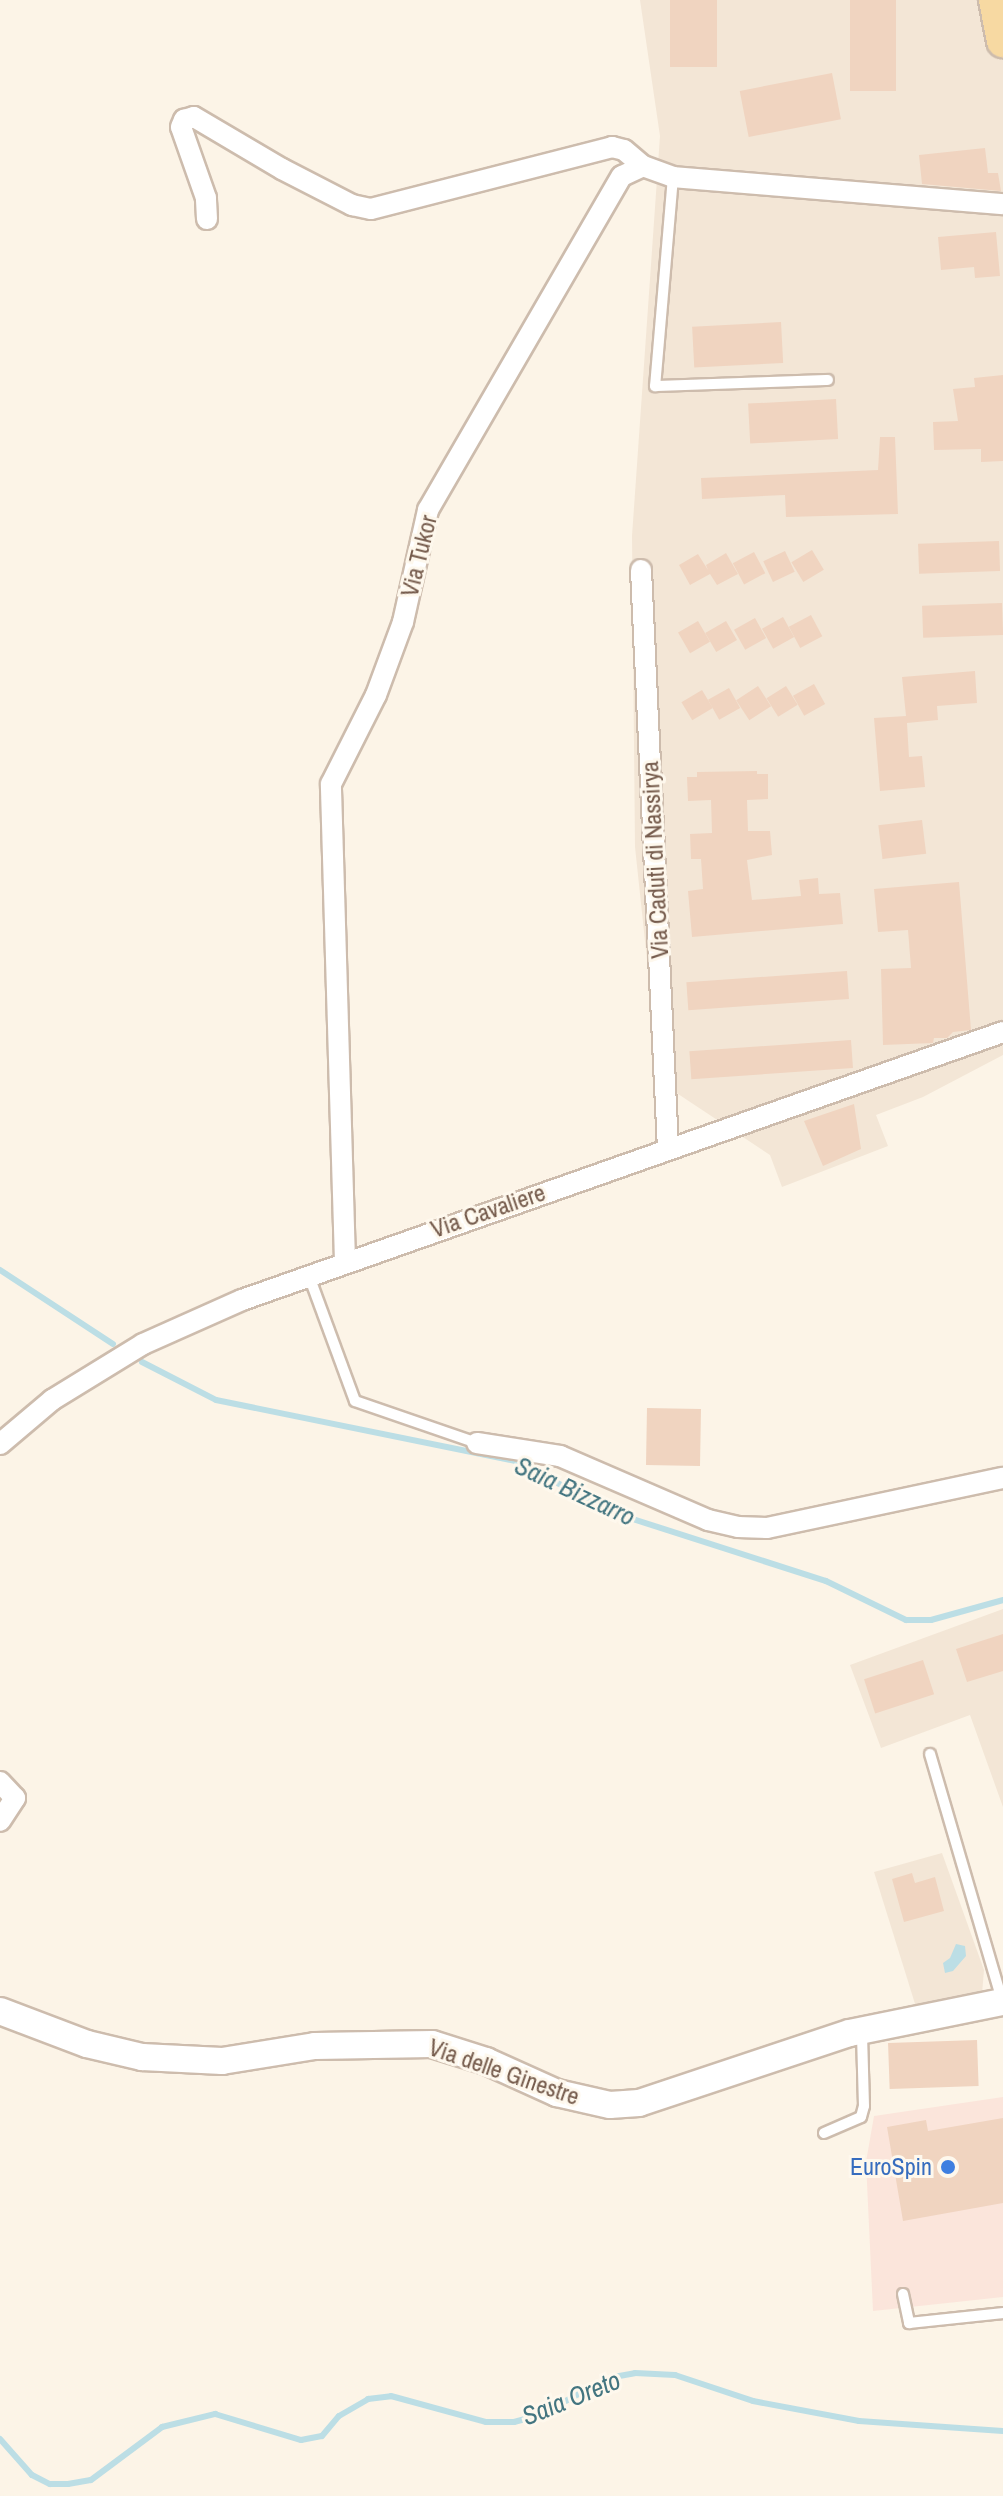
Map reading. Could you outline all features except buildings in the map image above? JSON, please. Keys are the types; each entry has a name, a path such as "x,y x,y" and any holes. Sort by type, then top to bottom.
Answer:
{"main road":[{"path":"995,0 1003,41"}],"street":[{"path":"207,219 206,198 181,127 184,120 194,117 282,169 352,205 371,209 612,147 624,150 643,166 673,177 1003,204"},
{"name":"Via Tukor","path":"345,1261 331,784 376,695 403,622 428,510 622,176 643,166"},
{"name":"Via Caduti di Nassirya","path":"641,570 668,1149"},
{"name":"Via Cavaliere","path":"0,1444 52,1400 172,1329 345,1261 1003,1032"},
{"path":"477,1443 560,1456 695,1514 738,1527 767,1528 1003,1478"},
{"path":"0,1782 15,1798 0,1821"},
{"name":"Via delle Ginestre","path":"0,2011 87,2044 142,2057 222,2061 315,2046 432,2044 486,2061 557,2093 610,2105 639,2103 862,2031 1003,2002"}],"lane":[{"path":"673,177 655,386 828,380"},
{"path":"309,1274 355,1401 477,1443"},
{"path":"930,1754 1003,2002"},
{"path":"824,2133 861,2117 864,2106 862,2031"},
{"path":"903,2294 909,2323 1003,2313"}],"shaded area":[{"path":"640,0 1003,0 1003,1055 923,1097 876,1115 888,1146 782,1187 770,1155 660,1082 635,847 632,536 660,136"},
{"path":"1003,1609 1003,1807 970,1715 881,1748 850,1665"},
{"path":"942,1853 984,1970 982,1994 916,2007 874,1872"},
{"path":"1003,2097 1003,2297 873,2311 866,2162 874,2116"}],"water":[{"path":"956,1944 965,1946 966,1956 953,1971 945,1973 943,1963 950,1958"}],"waterway":[{"name":"Saia Bizzarro","path":"0,1270 113,1344"},
{"name":"Saia Bizzarro","path":"142,1362 216,1400 517,1461 611,1512 826,1581 906,1620 931,1620 1003,1600"},
{"name":"Saia Oreto","path":"0,2439 32,2475 50,2484 68,2484 91,2480 162,2427 215,2414 301,2440 322,2436 339,2416 368,2399 391,2396 486,2422 514,2422 540,2415 608,2378 635,2373 675,2375 753,2401 859,2421 1003,2431"}],"place":[{"name":"EuroSpin","path":"948,2167"}]}
